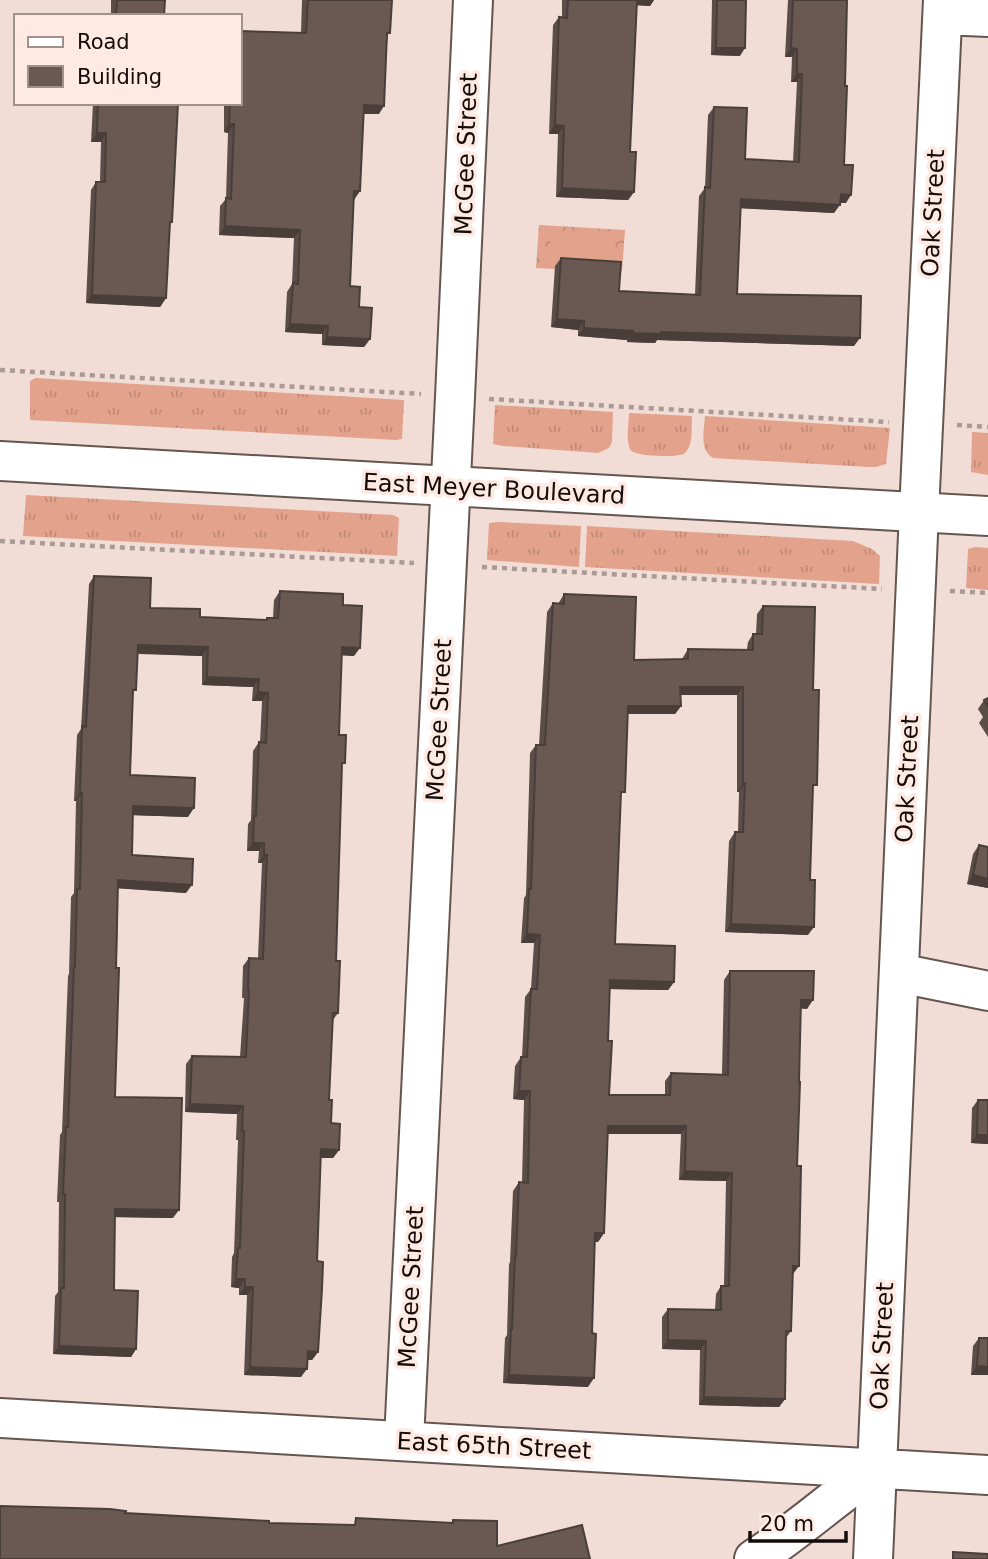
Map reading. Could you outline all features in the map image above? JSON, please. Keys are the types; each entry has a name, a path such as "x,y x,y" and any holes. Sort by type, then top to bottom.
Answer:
{"street":[{"name":"McGee Street","path":"404,1440 473,0"},
{"path":"943,7 988,17"},
{"name":"Oak Street","path":"873,1559 943,7"},
{"name":"East Meyer Boulevard","path":"0,461 988,516"},
{"path":"899,973 988,990"},
{"name":"East 65th Street","path":"0,1418 988,1475"},
{"path":"754,1559 782,1541 846,1488 876,1469"}],"path":[{"path":"0,370 421,394"},
{"path":"483,398 895,422"},
{"path":"946,424 988,427"},
{"path":"0,541 425,564"},
{"path":"476,566 886,589"},
{"path":"940,590 988,593"}],"green space":[{"path":"539,225 625,230 622,271 555,266 555,269 536,268"},
{"path":"551,233 613,237 611,267 549,263"},
{"path":"36,378 404,400 402,439 30,420 30,381"},
{"path":"495,405 613,412 612,442 609,448 598,453 493,444"},
{"path":"629,413 692,416 688,449 682,455 669,456 632,451 628,438"},
{"path":"705,416 890,428 886,464 868,467 713,458 704,445"},
{"path":"972,432 988,433 988,475 971,472"},
{"path":"26,495 393,515 399,518 397,556 23,536"},
{"path":"489,523 581,526 579,567 487,560"},
{"path":"587,526 853,541 872,549 880,556 879,584 585,567"},
{"path":"988,548 988,590 966,588 968,549"}],"building":[{"path":"117,0 165,0 164,14 116,14"},
{"path":"308,0 392,0 390,33 387,33 384,106 364,105 360,191 354,191 350,286 360,287 359,307 372,308 370,339 327,337 328,326 290,324 293,283 298,284 300,230 225,226 226,198 231,199 234,124 229,124 230,105 242,105 242,31 306,33"},
{"path":"568,0 637,0 630,152 636,152 634,192 562,188 564,126 555,125 559,17 567,18"},
{"path":"717,0 746,0 745,48 716,48"},
{"path":"793,0 847,0 844,165 853,165 851,195 841,194 840,205 741,199 737,294 861,296 860,338 632,333 633,331 584,328 584,321 557,319 561,258 621,262 619,291 700,295 705,187 710,188 714,107 747,108 745,159 799,162 802,74 797,74 797,49 791,48"},
{"path":"98,105 178,105 166,298 92,295 96,182 105,182 106,133 97,133"},
{"path":"94,576 151,578 150,608 200,609 200,617 267,620 278,618 280,591 343,594 343,605 362,606 360,648 342,647 339,735 346,735 345,763 342,763 336,961 340,961 338,1013 333,1013 329,1100 332,1100 331,1123 340,1124 339,1150 321,1149 317,1261 323,1262 318,1352 308,1351 307,1369 250,1367 253,1287 245,1287 245,1279 236,1279 240,1248 243,1106 190,1104 192,1056 246,1057 249,958 263,959 267,855 264,855 264,843 253,843 259,742 266,743 268,693 258,692 259,679 207,677 208,647 138,645 136,690 133,690 130,775 195,778 194,808 133,806 132,855 193,859 192,885 118,880 116,968 119,968 115,1097 182,1098 179,1210 115,1209 114,1290 138,1291 136,1349 59,1346 61,1288 64,1288 63,1194 66,1127 77,889 80,889 82,726 86,727"},
{"path":"564,594 636,597 634,660 688,659 688,649 753,650 753,634 762,634 763,606 815,607 813,690 819,690 817,785 813,785 810,880 815,880 814,927 731,924 735,832 743,832 743,687 680,687 681,706 628,706 625,792 621,792 615,944 675,946 674,982 610,980 608,1041 612,1041 609,1095 670,1095 671,1073 728,1075 730,971 814,971 813,1000 801,1000 797,1166 801,1166 799,1266 793,1266 791,1331 786,1331 785,1399 704,1397 706,1341 668,1340 668,1309 721,1310 721,1286 729,1286 732,1173 685,1171 686,1126 608,1126 604,1233 595,1233 592,1333 596,1334 594,1378 509,1375 519,1182 528,1183 530,1091 519,1091 521,1057 527,1057 531,989 537,989 540,935 527,934 536,745 545,745 553,603 564,604"},
{"path":"979,845 988,847 988,879 973,875"},
{"path":"978,1100 988,1100 988,1135 977,1135"},
{"path":"979,1338 988,1338 988,1367 977,1366"},
{"path":"0,1506 110,1509 126,1511 125,1513 269,1523 355,1525 356,1518 453,1523 453,1520 497,1521 497,1546 582,1525 590,1559 0,1559"},
{"path":"953,1552 988,1554 988,1559 953,1559"}]}
